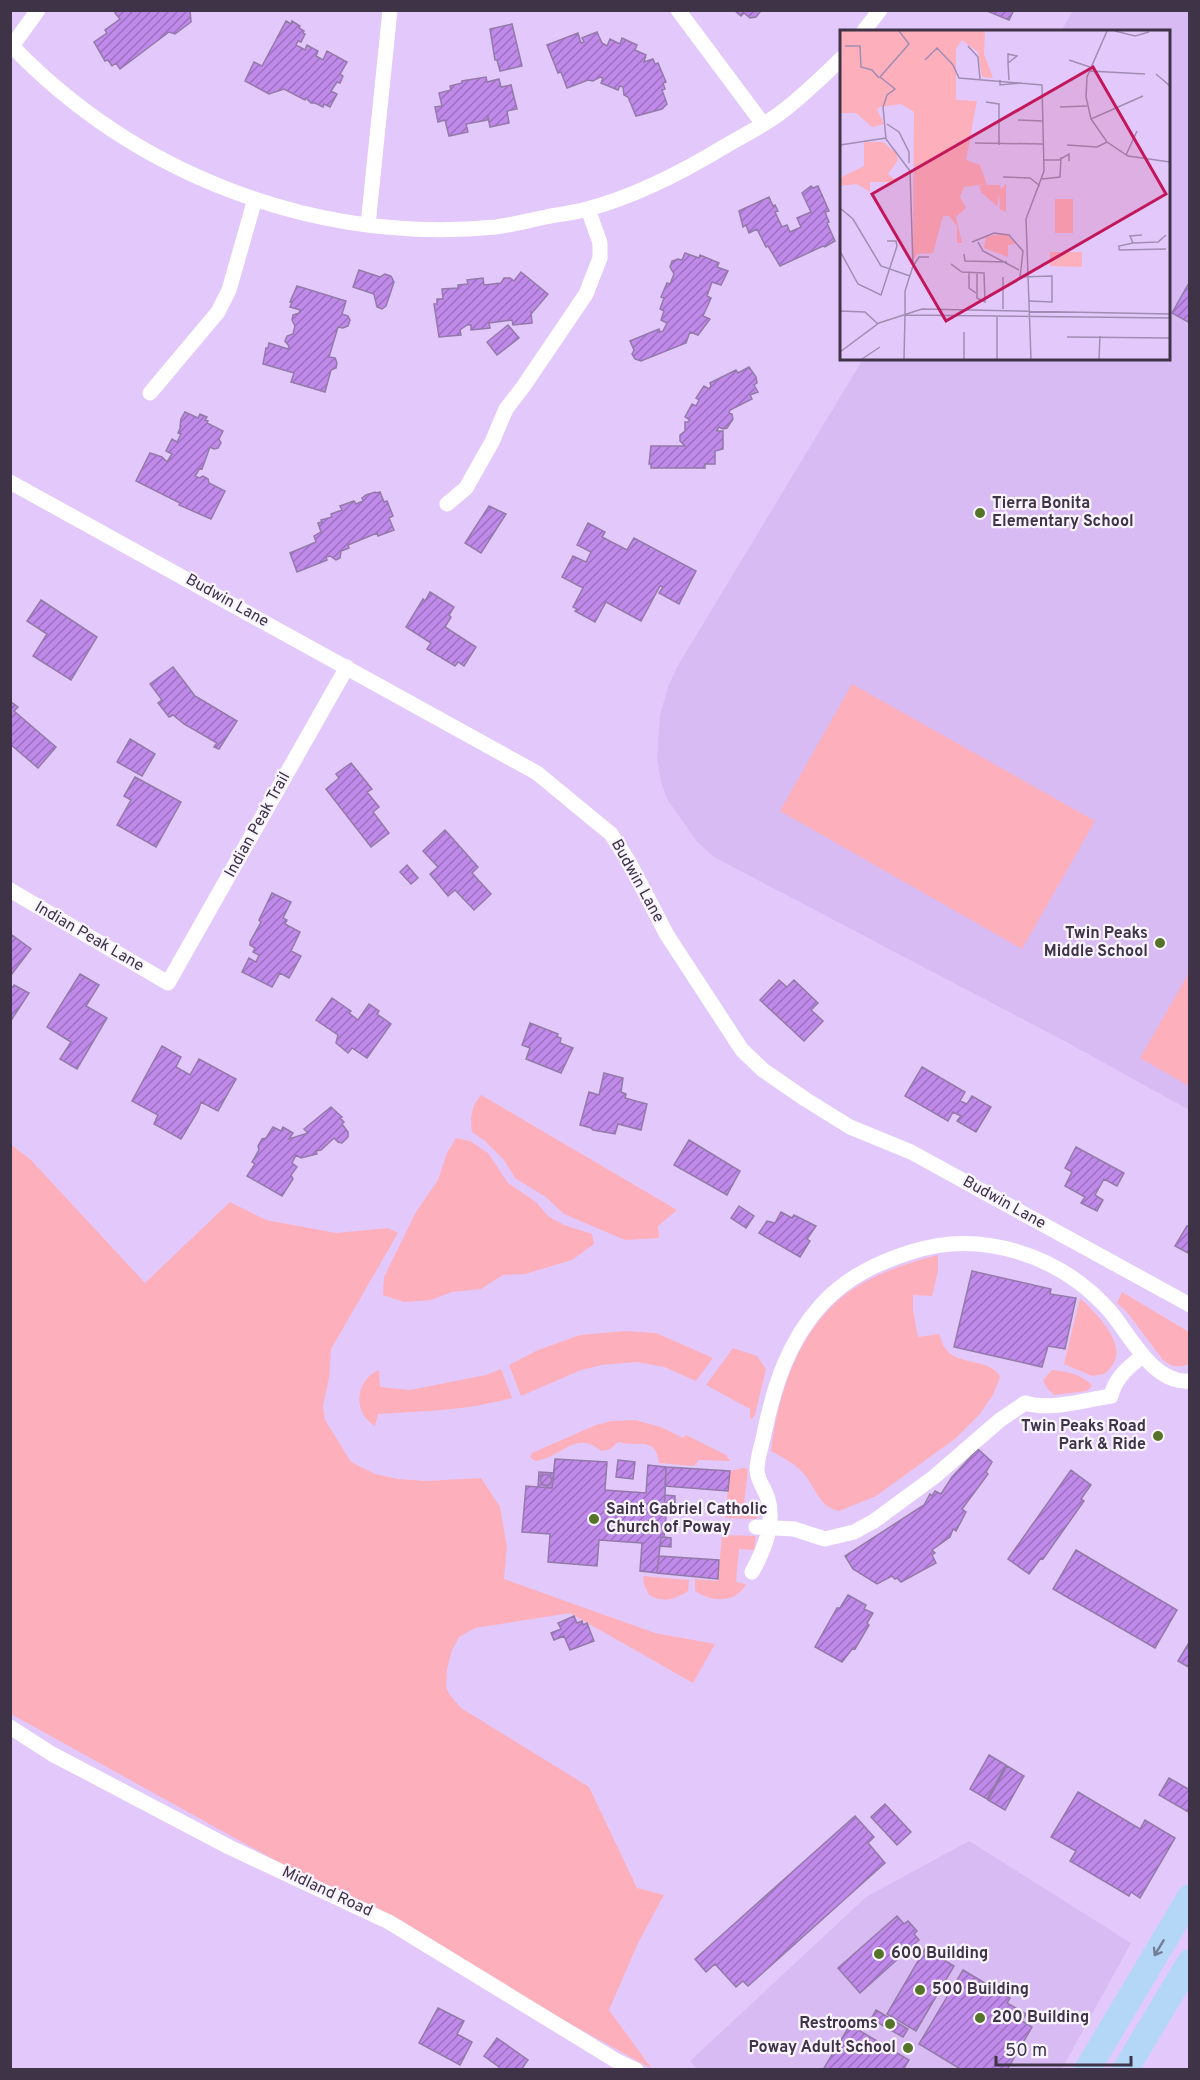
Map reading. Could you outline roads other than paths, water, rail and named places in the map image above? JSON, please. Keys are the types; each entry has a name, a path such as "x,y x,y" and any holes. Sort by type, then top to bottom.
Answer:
{"main road":[{"path":"1087,2070 1190,1897"},
{"path":"1125,2070 1190,1962"}],"street":[{"path":"38,10 11,45 52,85 109,129 184,172 255,199 307,215 368,225 427,229 497,226 588,209 655,184 706,158 778,114 812,87 840,60"},
{"path":"368,225 390,10"},
{"path":"678,10 763,124"},
{"path":"865,30 880,10"},
{"path":"150,393 218,312 229,290 255,199"},
{"path":"447,504 466,488 492,442 506,409 586,294 600,258 600,243 588,209"},
{"name":"Budwin Lane","path":"10,482 537,773 611,834 629,862 667,935 742,1050 763,1070 850,1127 911,1152 1190,1305"},
{"name":"Indian Peak Trail","path":"168,983 347,668"},
{"name":"Indian Peak Lane","path":"10,890 168,983"},
{"path":"752,1572 764,1550 763,1527 768,1500 756,1470 777,1382 788,1353 816,1310 848,1280 892,1258 933,1246 970,1244 997,1246 1030,1255 1063,1271 1108,1309 1143,1356 1162,1374 1174,1379 1190,1381"},
{"path":"763,1527 794,1529 825,1539 854,1532 874,1521 934,1477 1002,1418 1025,1402 1033,1405 1057,1404 1111,1396 1119,1378 1129,1366 1143,1356"},
{"name":"Midland Road","path":"10,1727 52,1754 230,1847 390,1922 615,2060 636,2070"}],"place":[{"name":"Tierra Bonita Elementary School","path":"980,513"},
{"name":"Twin Peaks Middle School","path":"1160,943"},
{"name":"Twin Peaks Road Park & Ride","path":"1158,1436"},
{"name":"Saint Gabriel Catholic Church of Poway","path":"594,1519"},
{"name":"600 Building","path":"879,1954"},
{"name":"500 Building","path":"920,1990"},
{"name":"200 Building","path":"980,2018"},
{"name":"Restrooms","path":"890,2024"},
{"name":"Poway Adult School","path":"908,2048"}]}
